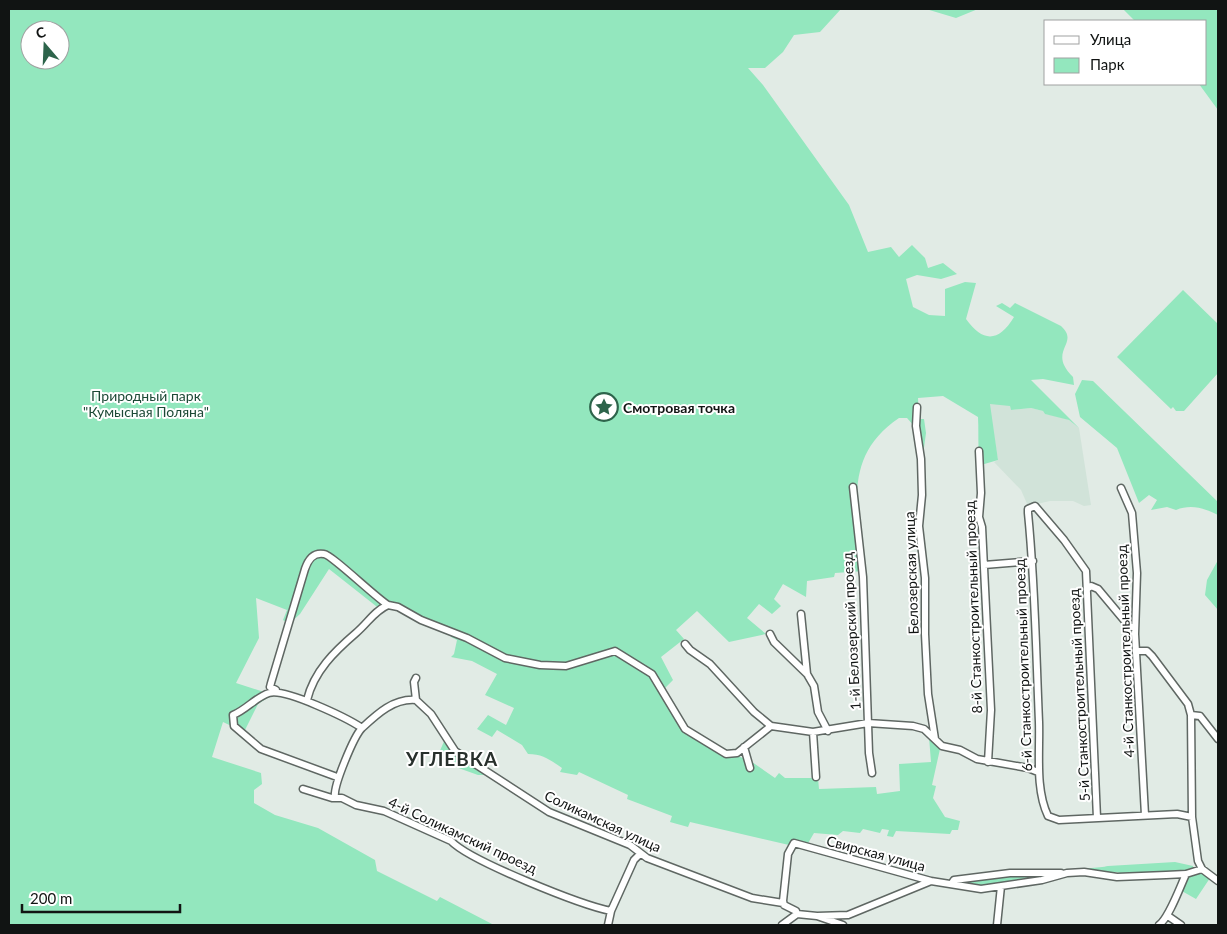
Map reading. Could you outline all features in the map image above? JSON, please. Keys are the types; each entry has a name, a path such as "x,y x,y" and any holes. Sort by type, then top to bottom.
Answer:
{"street":[{"name":"Белозерская улица","path":"917,407 916,426 922,495 919,526 925,578 928,694 935,739"},
{"name":"8-й Станкостроительный проезд","path":"979,450 981,493 979,517 982,528 991,710 988,762"},
{"name":"1-й Белозерский проезд","path":"853,487 863,576 869,753 872,773"},
{"name":"4-й Станкостроительный проезд","path":"1121,488 1132,513 1137,573 1134,628 1137,651 1145,815"},
{"name":"6-й Станкостроительный проезд","path":"1086,571 1038,509 1035,506 1028,509 1039,735 1038,772 1046,812 1050,819 1097,818"},
{"path":"362,728 307,700 293,698 276,692 276,690 270,687 305,569 316,554 329,555 374,596 388,605 398,607 421,620 466,638 505,658 540,666 556,666 580,663 616,651 652,674 685,729 726,754 737,752 771,726"},
{"path":"984,565 1032,561"},
{"name":"5-й Станкостроительный проезд","path":"1086,571 1097,818"},
{"path":"1087,589 1091,586 1098,588 1129,626 1134,628"},
{"path":"307,700 311,687 329,657 356,634 374,614 388,605"},
{"path":"801,614 807,674"},
{"path":"770,634 774,642 807,674 814,686 818,712 828,731"},
{"path":"685,644 690,650 710,664 754,712 771,726 813,732 868,724 919,727 924,729 942,746 988,762 1019,766 1038,772"},
{"path":"1137,651 1147,651 1152,656 1178,688 1188,704 1191,715 1192,817 1198,861 1202,869 1218,881"},
{"path":"335,797 338,777 362,728 394,703 416,700 414,682 416,678"},
{"path":"276,692 266,694 242,712 233,715 234,726 261,749 338,777"},
{"name":"Соликамская улица","path":"416,700 431,714 455,751 549,812 630,845 640,854 752,898 783,903"},
{"path":"1191,715 1200,716 1218,739"},
{"path":"813,732 816,777"},
{"path":"744,747 750,768"},
{"name":"4-й Соликамский проезд","path":"303,789 384,811 451,841 459,849 508,873 566,897 611,911"},
{"path":"1097,818 1177,814 1192,817"},
{"name":"Свирская улица","path":"783,903 788,854 794,843 931,881 952,883 980,890 1042,880 1068,873"},
{"path":"608,925 611,911 634,860 640,854"},
{"name":"Свирская улица","path":"952,883 954,880 1010,873 1084,872 1117,877 1186,874 1202,869"},
{"path":"1159,925 1168,916 1170,905 1186,874"},
{"path":"782,925 797,914 817,916 848,914 931,881"},
{"path":"997,925 1001,886"},
{"path":"783,903 796,911 797,914"},
{"path":"817,916 843,925"},
{"path":"1168,916 1181,925"}],"shaded area":[{"path":"1000,403 1010,405 1011,410 1031,408 1043,411 1045,414 1069,420 1079,428 1091,505 1084,506 1073,501 1050,501 1028,506 1021,490 994,462 998,460 989,404"}],"green space":[{"name":"Природный парк \"Кумысная Поляна\"","path":"9,9 841,9 820,32 794,35 783,52 765,68 748,68 763,85 849,205 868,252 891,247 899,257 912,245 925,258 928,268 943,263 957,274 941,279 917,275 906,279 913,307 929,315 945,316 945,289 965,282 976,283 966,319 972,327 985,336 997,335 1003,331 1014,317 996,306 1002,303 1010,308 1015,303 1061,326 1066,332 1068,338 1063,360 1073,377 1074,385 1043,379 1031,380 1079,428 1069,420 1045,414 1043,411 1031,408 1011,410 1010,406 990,404 998,460 981,465 978,417 943,396 918,398 919,419 924,419 926,433 923,455 915,427 907,418 899,418 881,433 868,450 861,468 857,487 857,507 864,571 835,573 834,577 807,581 806,597 783,584 774,599 781,606 772,614 759,604 747,618 766,634 729,642 697,611 676,630 684,639 661,657 673,680 664,689 684,725 710,744 752,762 775,778 779,773 785,778 818,778 819,789 876,787 877,794 900,791 899,764 931,762 929,737 940,749 932,785 936,786 933,798 945,817 960,821 958,830 952,830 950,834 896,831 893,837 887,836 889,830 882,829 880,833 863,829 860,833 843,831 838,835 814,833 807,845 793,840 789,845 690,822 688,827 670,822 672,816 627,799 628,795 579,772 577,775 560,772 562,768 554,762 542,756 528,754 522,745 497,730 492,737 477,729 488,715 506,725 514,708 485,695 497,674 472,661 451,657 454,654 457,640 451,637 450,633 391,607 381,610 329,569 300,614 289,624 283,620 287,610 256,598 259,638 236,683 261,691 269,697 258,704 244,732 223,722 212,757 261,773 262,784 254,790 254,803 275,815 318,828 375,860 377,871 437,901 440,897 494,925 9,925"},
{"path":"926,9 978,9 956,18"},
{"path":"1123,9 1218,9 1218,110 1200,85 1207,85 1207,20 1134,20"},
{"path":"1183,290 1218,324 1218,373 1184,411 1176,411 1173,407 1171,409 1117,357"},
{"path":"1082,380 1093,381 1218,502 1218,515 1192,507 1176,510 1167,507 1151,510 1157,500 1149,495 1139,503 1117,448 1080,417 1075,394"},
{"path":"1218,560 1218,610 1205,595 1207,580"},
{"path":"445,739 488,775 478,775 436,760"},
{"path":"1175,862 1193,866 1193,869 1125,874 1116,872 1072,872 1108,866"},
{"path":"1202,873 1210,878 1196,899 1180,890 1187,876"},
{"path":"1062,875 982,888 956,882 981,881 1001,876"}],"place":[{"name":"Смотровая точка","path":"604,407"}],"district":[{"name":"УГЛЕВКА","path":"452,758"}]}
